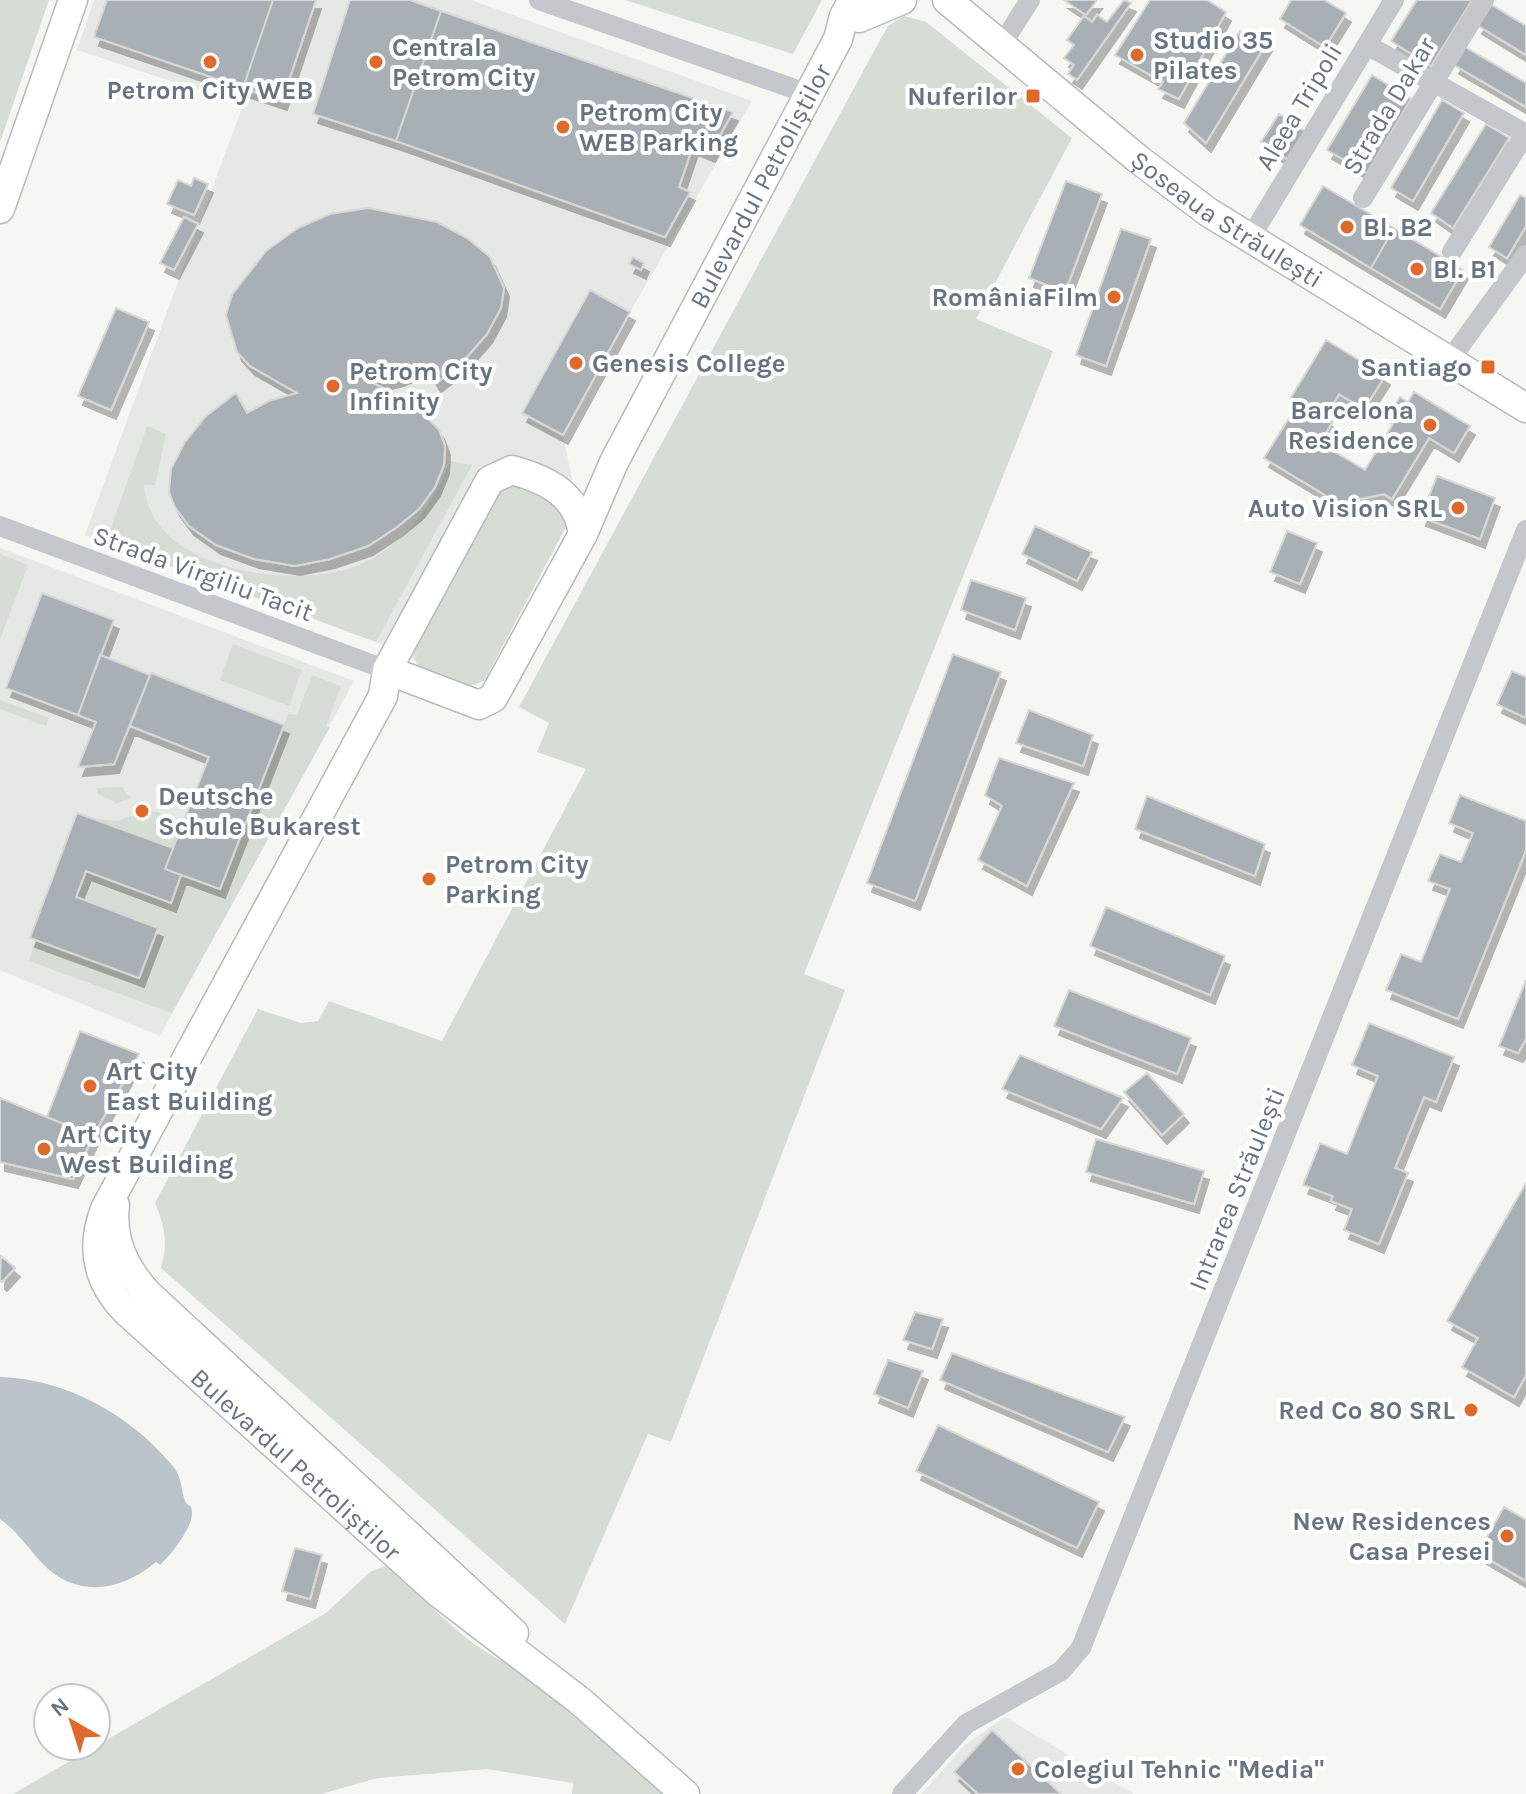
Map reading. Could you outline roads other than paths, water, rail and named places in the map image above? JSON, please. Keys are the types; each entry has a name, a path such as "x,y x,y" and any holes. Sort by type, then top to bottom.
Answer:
{"street":[{"path":"0,209 73,0"},
{"path":"539,0 809,94"},
{"path":"852,12 902,0"},
{"name":"Șoseaua Străulești","path":"947,0 1138,159 1249,240 1526,408"},
{"path":"1002,44 1030,0"},
{"name":"Aleea Tripoli","path":"1249,240 1394,0"},
{"name":"Strada Dakar","path":"1363,198 1484,0"},
{"name":"Bulevardul Petroliștilor","path":"387,670 479,705 486,704 504,682 583,534 614,462 852,12"},
{"path":"1367,45 1526,134 1452,252"},
{"path":"1449,361 1526,255"},
{"name":"Bulevardul Petroliștilor","path":"551,485 579,484 614,462"},
{"name":"Bulevardul Petroliștilor","path":"215,1373 126,1311 101,1275 97,1236 105,1209 383,696 387,670 490,480 512,470 551,485 572,500 580,514 583,534"},
{"name":"Strada Virgiliu Tacit","path":"0,526 387,670"},
{"name":"Intrarea Străulești","path":"902,1794 966,1724 1061,1671 1081,1648 1526,530"},
{"name":"Bulevardul Petroliștilor","path":"118,1184 113,1221 118,1248 147,1293 215,1373 440,1594 580,1701 685,1794"},
{"path":"101,1275 118,1248"}],"place":[{"name":"Studio 35 Pilates","path":"1137,55"},
{"name":"Petrom City WEB","path":"210,62"},
{"name":"Centrala Petrom City","path":"376,62"},
{"name":"Nuferilor","path":"1033,96"},
{"name":"Petrom City WEB Parking","path":"563,127"},
{"name":"Bl. B2","path":"1347,227"},
{"name":"Bl. B1","path":"1417,269"},
{"name":"RomâniaFilm","path":"1114,297"},
{"name":"Genesis College","path":"576,363"},
{"name":"Santiago","path":"1488,367"},
{"name":"Petrom City Infinity","path":"333,386"},
{"name":"Barcelona Residence","path":"1430,425"},
{"name":"Auto Vision SRL","path":"1458,508"},
{"name":"Deutsche Schule Bukarest","path":"142,811"},
{"name":"Petrom City Parking","path":"429,879"},
{"name":"Art City East Building","path":"90,1086"},
{"name":"Art City West Building","path":"44,1149"},
{"name":"Red Co 80 SRL","path":"1471,1410"},
{"name":"New Residences Casa Presei","path":"1507,1536"},
{"name":"Colegiul Tehnic \"Media\"","path":"1018,1769"}]}
